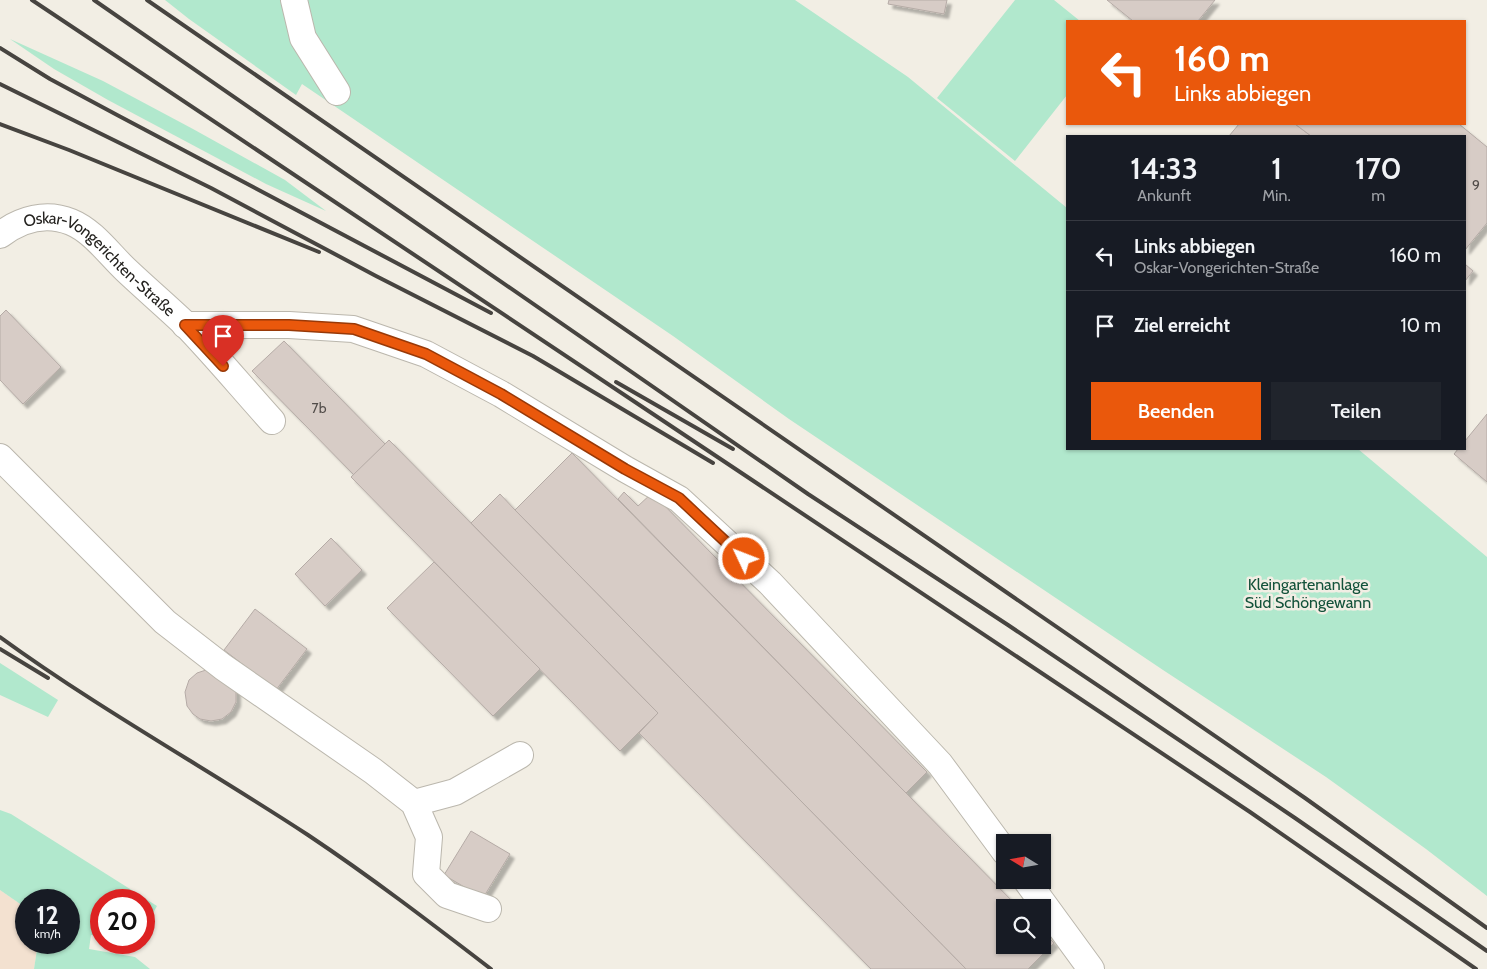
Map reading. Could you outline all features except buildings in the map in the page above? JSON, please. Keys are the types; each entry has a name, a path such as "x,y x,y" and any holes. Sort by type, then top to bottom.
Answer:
{"lane":[{"path":"294,0 303,38 337,92"},
{"name":"Oskar-Vongerichten-Straße","path":"0,235 10,227 38,218 50,217 72,222 94,238 124,269 185,325 272,421"},
{"path":"185,325 289,325 354,329 426,354 501,394 625,469 679,498 770,583 940,764 996,840"},
{"path":"0,457 165,622 223,667 373,771 414,803 429,837 426,874 447,894 488,909"},
{"path":"414,803 455,792 520,755"},
{"path":"1033,889 1091,969"}],"shaded area":[{"path":"0,890 15,900 15,954 36,954 34,969 0,969"}],"green space":[{"name":"Kleingartenanlage Süd Schöngewann","path":"165,0 795,0 908,77 1066,207 1066,450 1359,450 1487,557 1487,896 1426,849 1326,777 789,419 673,336 302,84 296,95"},
{"path":"1015,0 1054,0 1079,20 1066,20 1066,96 1015,161 937,98"},
{"path":"10,39 103,81 193,129 285,180 326,211 266,184 108,100 54,69"},
{"path":"0,663 58,700 48,717 0,695"},
{"path":"0,810 11,814 130,889 90,889 90,954 118,954 135,957 150,969 34,969 36,954 80,954 80,889 15,889 15,900 0,890"}],"railway":[{"path":"32,0 1250,812 1476,969"},
{"path":"94,0 808,494 1008,625 1295,818 1487,951"},
{"path":"147,0 1305,798 1487,928"},
{"path":"0,48 50,79 491,313"},
{"path":"0,84 211,188 376,276 533,356 713,463"},
{"path":"0,124 69,150 319,252"},
{"path":"616,382 733,449"},
{"path":"0,637 114,714 308,835 378,884 491,969"},
{"path":"0,649 48,678"}],"route":[{"path":"223,366 185,325 289,325 354,329 426,354 501,394 625,469 679,498 744,559"}]}
